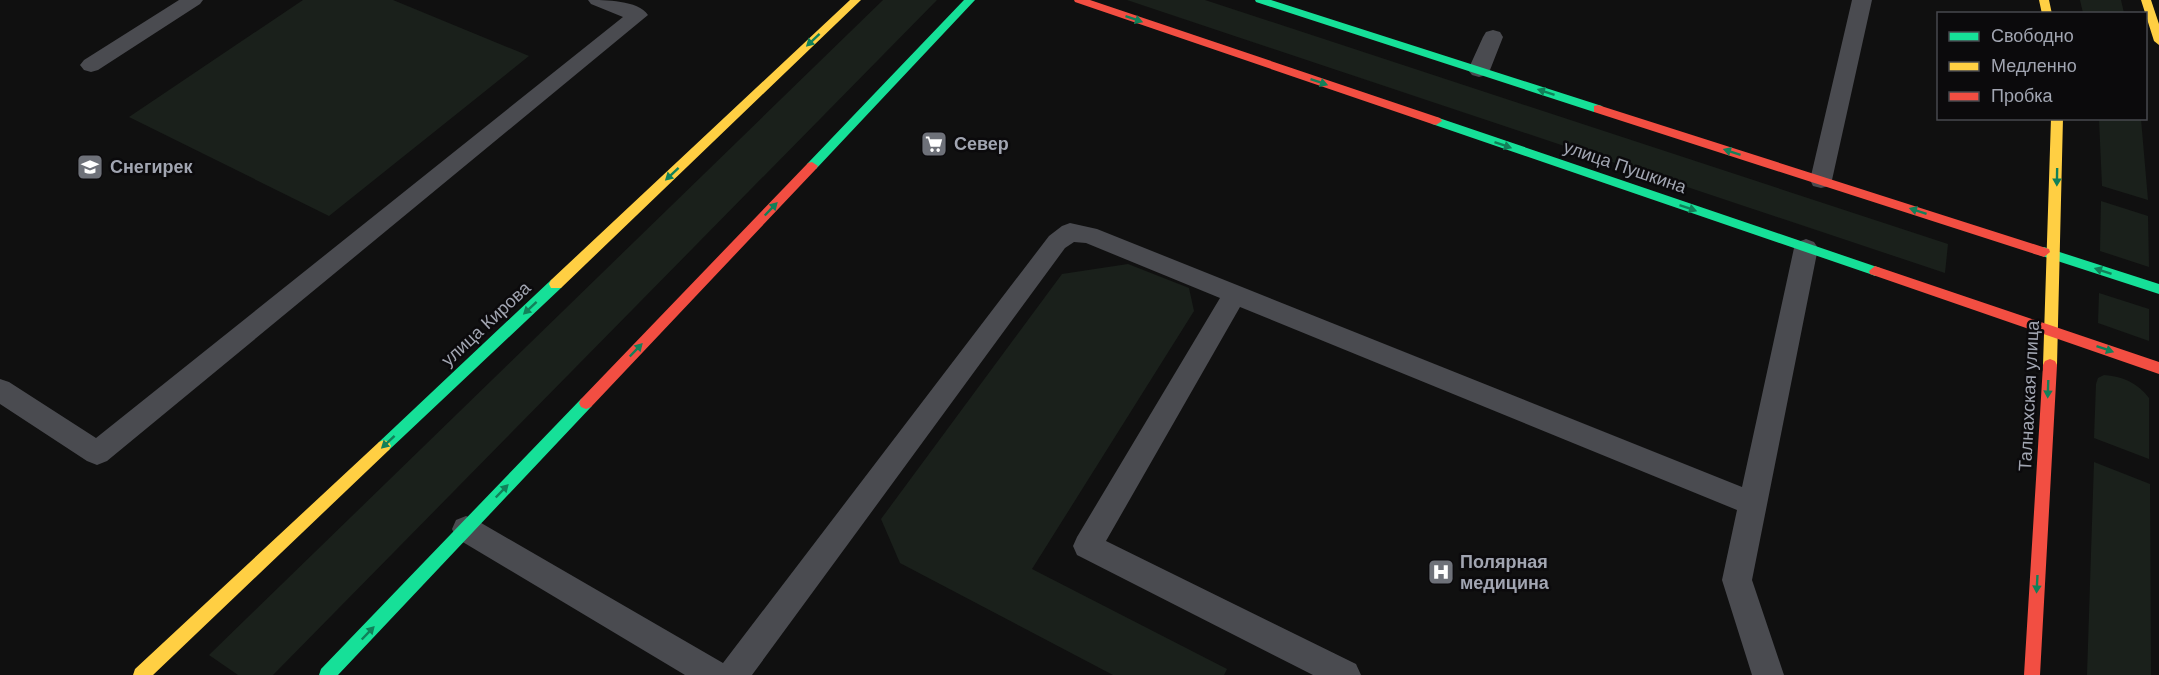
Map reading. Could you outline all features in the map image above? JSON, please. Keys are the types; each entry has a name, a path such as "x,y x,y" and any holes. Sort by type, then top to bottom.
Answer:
{"street":[{"name":"улица Кирова","path":"141,675 856,0"},
{"path":"327,675 970,0"},
{"name":"улица Пушкина","path":"1079,0 2159,368"},
{"path":"1260,0 2159,289"},
{"path":"2146,0 2159,41"},
{"name":"Талнахская улица","path":"2032,675 2054,255 2057,120"}],"lane":[{"path":"91,65 193,0"},
{"path":"0,390 97,453 638,15 598,0"},
{"path":"1821,180 1862,0"},
{"path":"1479,70 1493,37"},
{"path":"733,675 1057,242 1070,232 1089,235 1753,504"},
{"path":"1768,675 1737,580 1806,248"},
{"path":"1235,294 1087,546 1345,675"},
{"path":"466,529 714,675"}],"shaded area":[{"path":"303,0 393,0 529,56 329,216 129,117"},
{"path":"883,0 937,0 273,675 238,675 209,655"},
{"path":"1127,0 1205,0 1948,244 1945,273"},
{"path":"2080,0 2121,0 2124,12 2083,12"},
{"path":"2099,120 2141,120 2148,200 2102,186"},
{"path":"2101,201 2148,216 2149,267 2100,251"},
{"path":"1128,264 1189,288 1194,311 1032,569 1227,669 1224,675 1113,675 900,563 881,519 1062,274"},
{"path":"2099,293 2149,309 2149,341 2098,323"},
{"path":"2104,375 2129,381 2149,398 2149,459 2094,438 2096,384 2098,378"},
{"path":"2094,462 2150,484 2151,675 2087,675"}],"traffic: fast":[{"path":"812,166 970,0"},
{"path":"1260,0 1598,109"},
{"path":"1436,121 1875,271"},
{"path":"2044,252 2159,289"},
{"path":"384,446 556,284"},
{"path":"327,675 586,403"}],"traffic: slow":[{"path":"556,284 856,0"},
{"path":"2044,0 2047,12"},
{"path":"2146,0 2159,41"},
{"path":"2050,365 2057,120"},
{"path":"141,675 384,446"}],"traffic: jam":[{"path":"1079,0 1436,121"},
{"path":"1598,109 2044,252"},
{"path":"586,403 812,166"},
{"path":"1875,271 2159,368"},
{"path":"2032,675 2050,365"}],"place":[{"name":"Север","path":"934,144"},
{"name":"Снегирек","path":"90,167"},
{"name":"Полярная медицина","path":"1441,572"}]}
